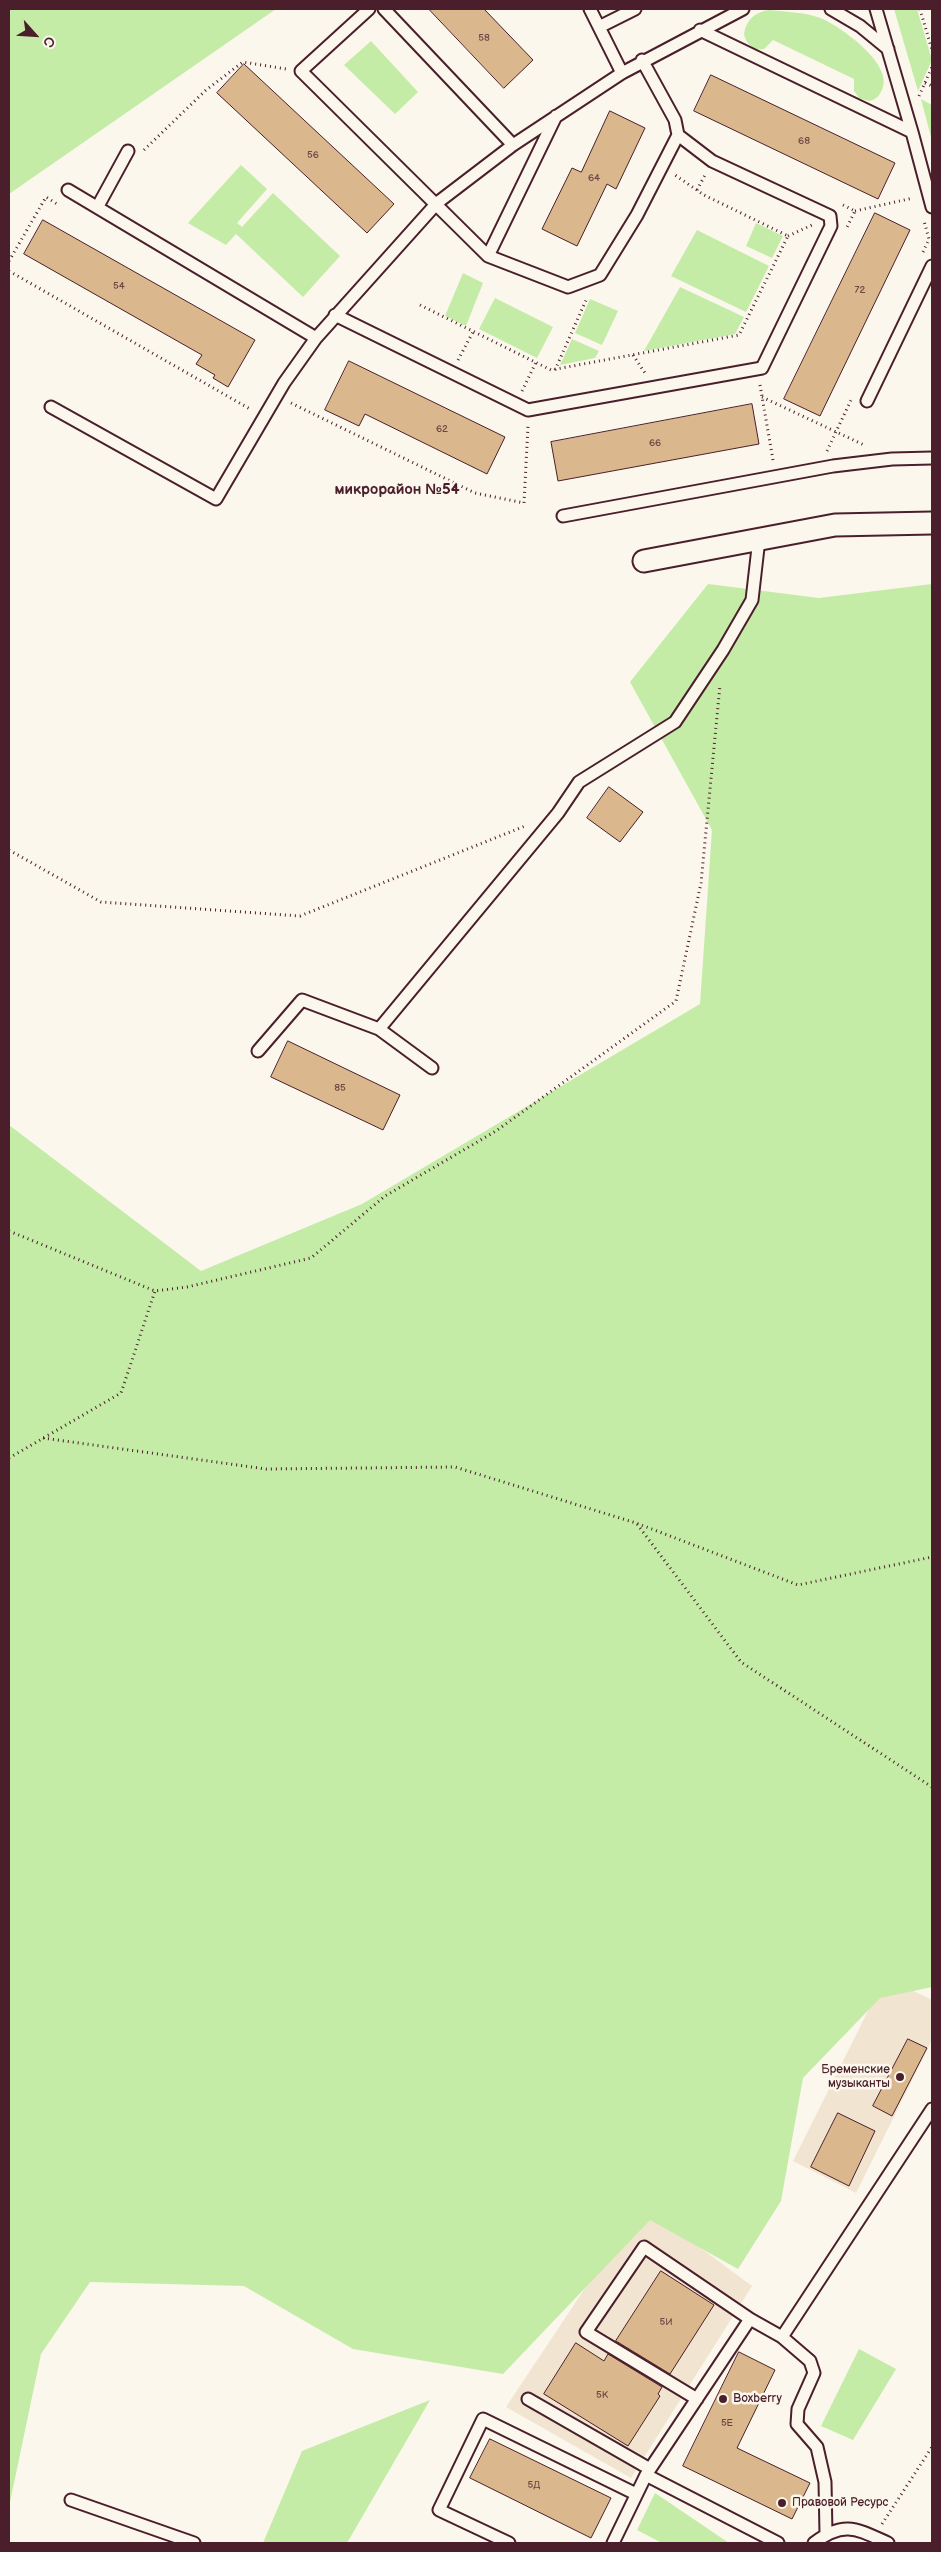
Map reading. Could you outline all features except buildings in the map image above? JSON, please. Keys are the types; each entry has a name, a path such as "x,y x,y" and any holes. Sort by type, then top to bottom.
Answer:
{"street":[{"path":"644,561 835,525 932,523"}],"lane":[{"path":"369,9 301,71 437,203 488,256 568,287 584,283 600,275 637,215 678,135 676,120 642,60"},
{"path":"384,9 513,145"},
{"path":"590,9 622,73"},
{"path":"599,27 635,9"},
{"path":"51,407 216,499 276,396 316,338 437,203 513,145 642,60 743,9"},
{"path":"831,9 860,26 888,49"},
{"path":"876,9 932,207"},
{"path":"700,30 912,132"},
{"path":"488,256 557,115"},
{"path":"335,315 528,410 762,368 832,226 830,216 712,161 678,135"},
{"path":"98,206 128,151"},
{"path":"68,190 98,206 316,338"},
{"path":"867,401 932,266"},
{"path":"563,516 776,476 892,459 932,458"},
{"path":"379,1029 558,813 578,782 675,722 723,650 752,600 759,539"},
{"path":"258,1051 302,1000 379,1029 432,1068"},
{"path":"782,2337 932,2109"},
{"path":"697,2399 586,2332 644,2247 750,2319 782,2337 810,2361 814,2373 798,2409 797,2424 817,2447 825,2482 826,2534"},
{"path":"617,2542 636,2494 648,2472 750,2319"},
{"path":"528,2399 648,2472 778,2543"},
{"path":"509,2543 439,2510 483,2419 636,2494"},
{"path":"71,2500 194,2543"},
{"path":"814,2543 826,2534 853,2527 888,2543"}],"path":[{"path":"920,9 932,50"},
{"path":"128,151 140,153 206,90 243,62 301,71"},
{"path":"916,104 932,67"},
{"path":"925,83 932,86"},
{"path":"420,305 551,370 739,335 788,236 704,195 662,166"},
{"path":"837,202 855,211 918,197 928,189"},
{"path":"9,261 46,197 62,207"},
{"path":"847,228 855,211"},
{"path":"9,271 264,416"},
{"path":"555,370 587,298 584,283"},
{"path":"451,371 473,332"},
{"path":"757,369 776,476"},
{"path":"750,385 765,382"},
{"path":"276,396 475,494 524,503 528,410"},
{"path":"762,396 892,459"},
{"path":"522,422 528,425 538,423"},
{"path":"9,1231 154,1291 187,1287 311,1258 385,1196 496,1131 676,1001 702,883 723,650"},
{"path":"9,850 101,902 300,916 558,813"},
{"path":"9,1458 121,1393 154,1291"},
{"path":"43,1438 266,1469 455,1467 636,1523 798,1585 932,1558"},
{"path":"636,1523 741,1662 932,1787"},
{"path":"874,2537 932,2447"}],"shaded area":[{"path":"885,1977 932,2000 932,2040 856,2193 793,2161"},
{"path":"641,2204 752,2286 631,2478 506,2407"}],"green space":[{"path":"9,9 276,9 9,194"},
{"path":"894,9 917,9 932,60 918,91"},
{"path":"769,10 810,15 823,19 854,39 875,60 881,71 884,82 879,95 869,101 859,98 854,91 854,79 773,40 764,49 757,49 751,46 744,34 749,21 755,15"},
{"path":"371,41 418,92 395,114 344,65"},
{"path":"921,99 932,105 932,141"},
{"path":"241,165 267,189 237,223 242,227 273,193 340,256 303,297 236,234 226,245 188,223"},
{"path":"756,223 783,236 772,258 746,246"},
{"path":"697,230 769,266 746,312 671,276"},
{"path":"463,273 483,283 466,326 445,316"},
{"path":"680,287 744,317 735,334 644,351"},
{"path":"495,298 553,327 537,358 479,329"},
{"path":"590,299 618,311 602,345 575,333"},
{"path":"572,339 599,351 595,358 560,365"},
{"path":"708,584 819,598 932,584 932,1987 880,1998 803,2078 781,2201 738,2269 650,2220 503,2374 353,2349 244,2286 90,2282 41,2354 9,2507 9,1125 201,1271 362,1204 700,1004 712,830 630,682"},
{"path":"859,2349 896,2369 853,2440 821,2426"},
{"path":"430,2400 347,2543 263,2543 302,2451"},
{"path":"655,2493 729,2543 662,2543 637,2530"}],"place":[{"name":"Бременские музыканты","path":"900,2077"},
{"name":"Boxberry","path":"723,2399"},
{"name":"Правовой Ресурс","path":"782,2503"}],"district":[{"name":"микрорайон №54","path":"397,490"}]}
